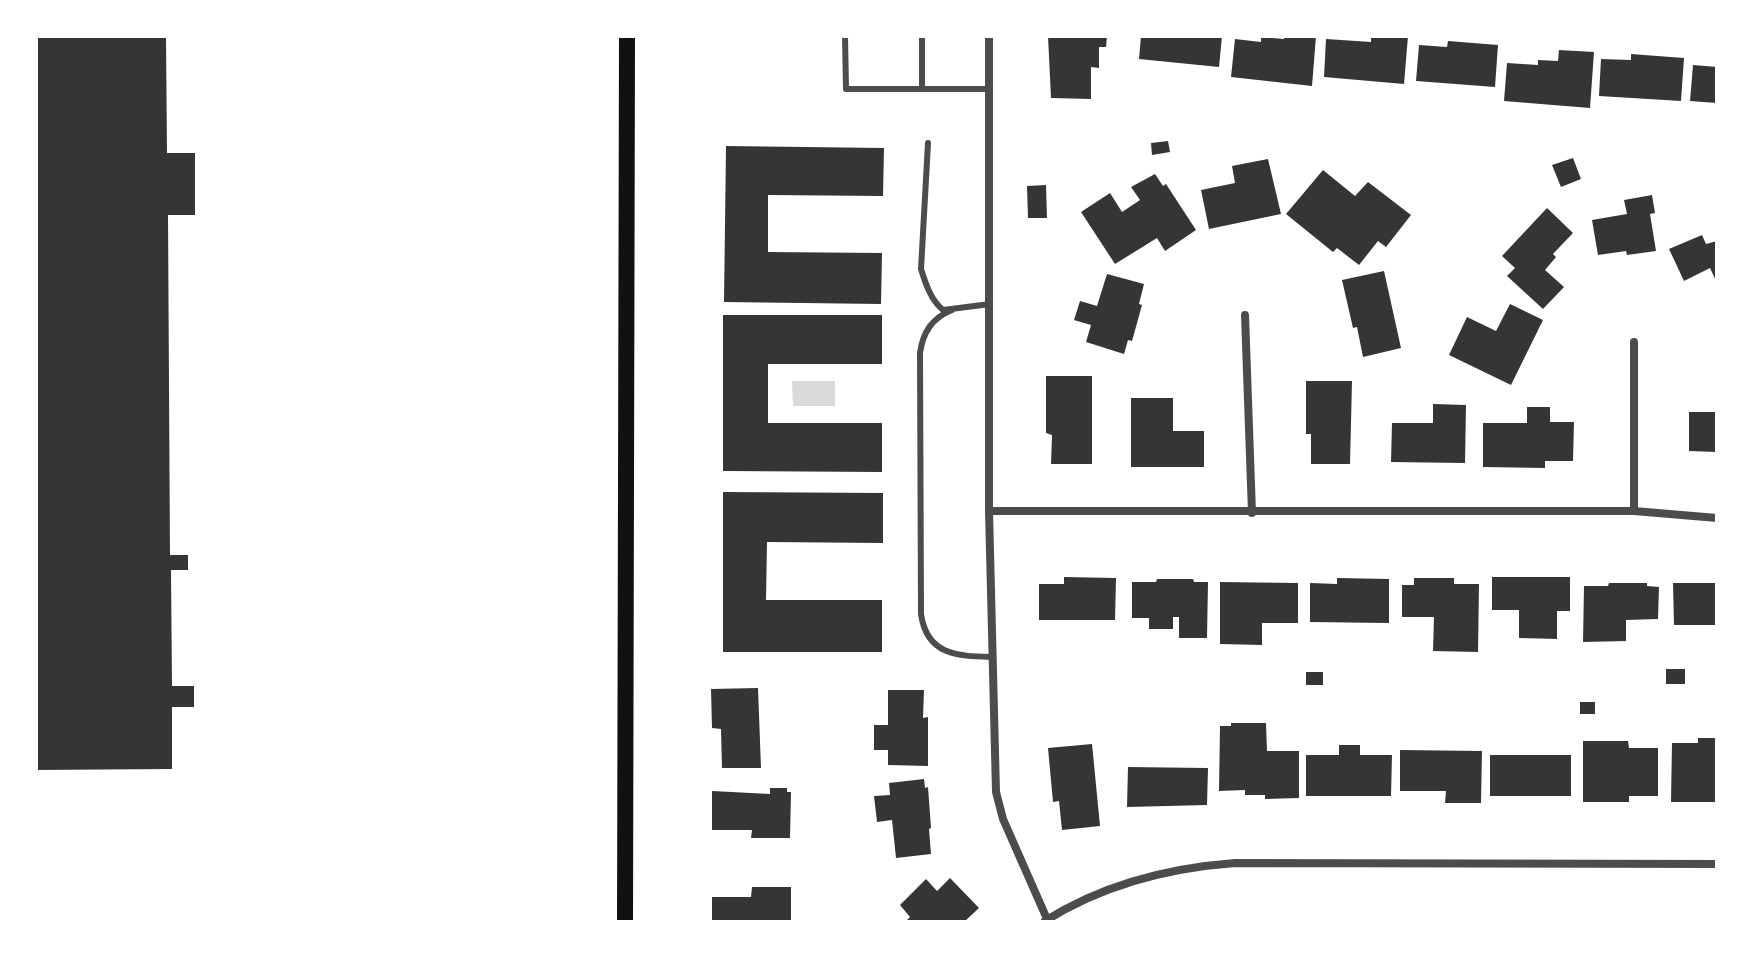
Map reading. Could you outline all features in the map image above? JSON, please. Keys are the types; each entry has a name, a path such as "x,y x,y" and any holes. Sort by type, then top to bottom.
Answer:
{"main road":[{"path":"625,922 627,36"}],"street":[{"path":"989,36 989,511 996,792 1003,819 1045,920 1133,879 1201,865 1717,864"},
{"path":"1245,315 1252,513"},
{"path":"1634,342 1634,511"},
{"path":"989,511 1634,511 1717,518"}],"lane":[{"path":"845,36 846,89 989,89"},
{"path":"922,36 922,89"},
{"path":"928,143 921,269 935,303 943,310 990,304"},
{"path":"952,310 934,320 921,345 921,614 923,628 939,648 968,656 993,657"}],"shaded area":[{"path":"792,381 835,381 835,406 793,406"}],"building":[{"path":"36,36 166,36 167,153 195,153 195,215 168,215 170,555 188,555 188,570 171,570 172,686 194,686 194,707 172,707 172,769 36,770"},
{"path":"1048,36 1107,36 1106,47 1099,47 1099,68 1091,67 1091,99 1051,98"},
{"path":"1141,36 1222,36 1219,67 1139,59"},
{"path":"1284,36 1316,36 1312,86 1231,77 1235,39 1261,42 1261,37 1284,39"},
{"path":"1371,36 1408,36 1404,84 1324,77 1326,39 1371,42"},
{"path":"1448,41 1498,45 1495,87 1416,81 1419,45 1447,47"},
{"path":"1559,50 1594,52 1590,108 1504,101 1507,63 1538,65 1538,60 1558,61"},
{"path":"1631,54 1684,58 1681,101 1599,96 1601,59 1631,60"},
{"path":"1693,65 1717,67 1717,103 1690,101"},
{"path":"1168,141 1170,152 1152,155 1151,143"},
{"path":"726,146 884,148 883,196 768,195 768,252 882,253 881,304 724,302"},
{"path":"1573,158 1581,179 1561,187 1552,165"},
{"path":"1268,159 1281,214 1209,229 1201,190 1235,183 1232,166"},
{"path":"1323,170 1355,196 1368,182 1411,215 1386,247 1378,241 1359,265 1337,248 1333,252 1286,214"},
{"path":"1155,174 1163,186 1166,184 1196,230 1165,251 1157,238 1115,264 1081,212 1110,193 1122,212 1140,200 1131,187"},
{"path":"1046,185 1047,218 1028,218 1027,186"},
{"path":"1652,195 1655,213 1650,214 1656,251 1598,255 1592,220 1627,214 1624,200"},
{"path":"1547,208 1573,233 1553,254 1556,257 1545,270 1564,287 1543,309 1507,276 1515,268 1502,256"},
{"path":"1702,235 1706,244 1717,241 1717,283 1710,268 1684,281 1669,249"},
{"path":"1384,271 1401,348 1363,357 1342,280"},
{"path":"1107,274 1144,284 1132,341 1128,340 1124,354 1086,342 1091,325 1074,320 1080,301 1097,306"},
{"path":"1510,304 1543,320 1511,385 1449,355 1467,317 1496,331"},
{"path":"723,315 882,315 882,364 768,364 768,423 882,423 882,472 723,471"},
{"path":"1046,376 1092,376 1092,464 1051,464 1052,435 1046,433"},
{"path":"1306,381 1352,381 1350,464 1311,464 1311,434 1306,434"},
{"path":"1131,398 1173,398 1173,431 1204,431 1204,467 1131,467"},
{"path":"1433,404 1466,405 1465,463 1391,462 1392,423 1433,423"},
{"path":"1527,407 1550,407 1550,422 1574,422 1573,461 1545,461 1545,468 1483,467 1483,423 1527,423"},
{"path":"1689,412 1717,412 1717,452 1689,451"},
{"path":"723,492 883,493 883,543 767,542 766,600 882,600 882,652 723,652"},
{"path":"1064,577 1116,578 1115,620 1039,620 1039,584 1064,584"},
{"path":"1492,577 1570,577 1570,611 1557,611 1557,639 1519,638 1519,610 1492,610"},
{"path":"1337,578 1389,579 1389,623 1310,622 1310,583 1337,584"},
{"path":"1414,578 1454,578 1454,584 1479,584 1478,652 1433,651 1434,617 1402,617 1402,585 1414,585"},
{"path":"1157,579 1208,582 1207,638 1179,638 1179,617 1173,617 1173,629 1149,629 1149,618 1132,618 1132,582 1156,582"},
{"path":"1220,582 1298,583 1298,623 1262,623 1262,645 1220,644"},
{"path":"1609,583 1647,583 1647,586 1659,587 1658,619 1626,620 1626,641 1583,642 1584,586 1608,586"},
{"path":"1673,583 1717,583 1717,625 1674,625"},
{"path":"1666,669 1685,669 1685,684 1666,684"},
{"path":"1306,672 1323,672 1323,685 1306,685"},
{"path":"758,688 761,768 722,768 721,729 712,728 711,689"},
{"path":"888,690 924,690 923,718 928,717 928,766 888,765 888,750 874,750 874,725 888,725"},
{"path":"1580,702 1595,702 1595,714 1580,714"},
{"path":"1231,723 1266,723 1267,751 1299,751 1299,798 1265,799 1265,795 1245,795 1245,790 1219,791 1220,726 1231,726"},
{"path":"1698,738 1717,738 1717,802 1671,802 1672,743 1698,743"},
{"path":"1583,741 1628,741 1629,748 1658,748 1658,796 1629,796 1629,802 1583,802"},
{"path":"1092,744 1100,826 1062,830 1059,801 1053,802 1048,748"},
{"path":"1339,745 1360,745 1360,755 1392,755 1391,796 1306,796 1306,755 1339,755"},
{"path":"1400,750 1482,751 1481,803 1445,803 1446,791 1400,791"},
{"path":"1490,755 1571,755 1571,796 1490,796"},
{"path":"1128,767 1208,768 1207,805 1127,807"},
{"path":"924,779 925,788 928,787 931,854 896,858 892,820 877,822 874,796 890,795 889,783"},
{"path":"770,788 787,788 787,792 791,792 790,838 751,838 752,830 712,830 712,791 770,794"},
{"path":"950,878 979,908 964,922 905,922 910,917 900,905 926,879 937,891"},
{"path":"752,887 791,887 791,922 712,922 712,897 751,897"}]}
